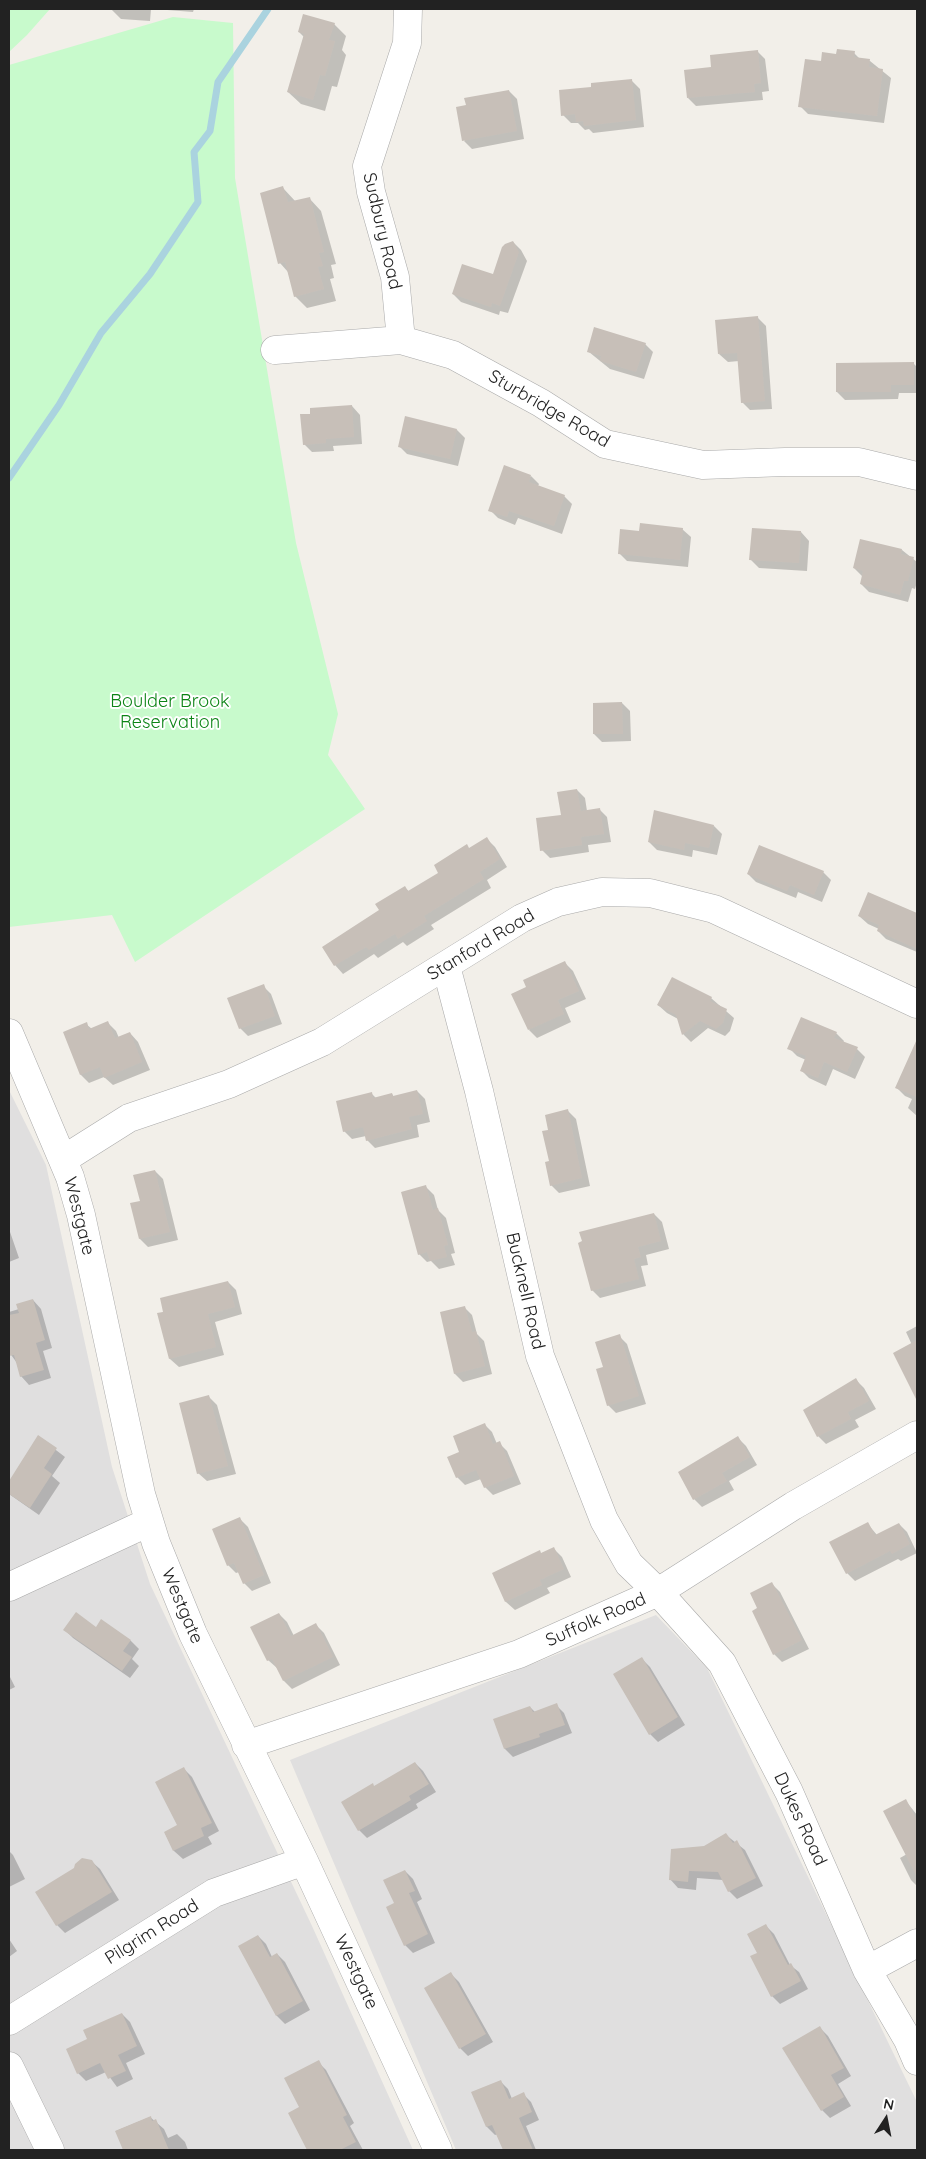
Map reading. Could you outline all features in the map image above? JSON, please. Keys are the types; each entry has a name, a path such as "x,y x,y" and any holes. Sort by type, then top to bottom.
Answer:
{"street":[{"name":"Sudbury Road","path":"401,340 396,277 371,192 366,166 407,43 408,9"},
{"name":"Sturbridge Road","path":"275,350 401,340 453,354 541,403 605,444 631,451 703,465 859,462 917,476"},
{"name":"Stanford Road","path":"64,1159 129,1118 229,1084 322,1042 522,918 558,902 602,892 650,893 714,910 917,1004"},
{"name":"Bucknell Road","path":"446,966 481,1100 540,1356 604,1520 629,1564 658,1592"},
{"name":"Westgate","path":"9,1033 64,1159 80,1215 141,1494 149,1522 193,1634 304,1860 438,2150"},
{"name":"Suffolk Road","path":"246,1745 520,1654 658,1592 793,1506 917,1435"},
{"path":"9,1587 149,1522"},
{"name":"Dukes Road","path":"658,1592 722,1663 789,1792 866,1970 908,2040 917,2061"},
{"name":"Pilgrim Road","path":"9,2022 214,1894 304,1860"},
{"path":"866,1970 917,1943"},
{"path":"9,2066 50,2150"}],"shaded area":[{"path":"9,1090 46,1165 112,1467 150,1584 312,1926 413,2150 9,2150"},
{"path":"656,1615 707,1668 917,2102 917,2150 456,2150 290,1760"}],"green space":[{"path":"9,9 50,9 9,52"},
{"name":"Boulder Brook Reservation","path":"173,17 233,23 235,178 296,543 338,714 328,755 365,809 135,962 112,915 9,927 9,65"}],"building":[{"path":"303,14 335,23 329,40 335,41 325,76 320,75 313,100 287,92 304,34 298,32"},
{"path":"837,49 855,51 854,57 870,59 869,67 883,69 877,116 798,107 805,59 821,61 822,52 836,54"},
{"path":"758,50 761,83 754,84 755,92 687,98 684,70 711,67 710,55"},
{"path":"632,79 636,120 584,126 583,121 576,122 575,114 561,116 559,90 591,87 591,83"},
{"path":"509,90 517,131 462,141 456,107 466,105 464,98"},
{"path":"283,186 288,202 310,197 324,252 319,253 323,266 318,267 324,289 294,297 285,262 278,264 260,193"},
{"path":"513,241 519,252 500,306 492,303 491,307 452,294 462,264 493,274 502,247"},
{"path":"758,316 765,401 741,403 737,353 718,354 715,320"},
{"path":"594,327 646,343 636,372 600,361 601,356 587,352"},
{"path":"914,362 914,385 891,385 891,392 836,392 836,363"},
{"path":"352,405 354,437 326,439 326,443 303,445 300,414 310,414 310,408"},
{"path":"405,416 457,429 450,459 398,447"},
{"path":"504,465 531,475 529,482 565,495 554,526 509,511 507,517 488,511"},
{"path":"640,523 683,528 680,560 618,554 620,529 639,531"},
{"path":"752,528 801,531 799,563 749,560"},
{"path":"860,539 902,549 901,554 914,557 908,581 904,581 900,595 860,584 863,571 853,568"},
{"path":"622,702 623,734 593,734 593,703"},
{"path":"577,789 581,811 600,808 604,834 581,837 582,845 540,851 536,818 561,815 557,792"},
{"path":"654,810 714,825 709,848 685,843 684,850 648,842"},
{"path":"487,837 500,859 480,872 484,879 424,916 427,921 398,939 395,934 369,950 366,947 334,966 322,947 379,910 375,904 405,886 408,891 438,873 434,865 467,844 469,848"},
{"path":"759,845 824,871 814,895 790,885 787,891 747,874"},
{"path":"868,892 917,913 917,949 877,931 879,925 858,916"},
{"path":"565,961 579,991 558,1000 564,1014 528,1030 511,994 526,987 523,980"},
{"path":"672,977 712,997 710,1001 727,1009 723,1023 716,1029 700,1021 682,1035 676,1015 657,1005"},
{"path":"264,984 275,1016 239,1029 227,998"},
{"path":"801,1017 837,1032 834,1038 858,1047 847,1072 824,1062 818,1078 800,1071 806,1056 787,1049"},
{"path":"108,1021 115,1038 130,1032 142,1062 104,1078 100,1067 80,1075 63,1032 87,1022 89,1029"},
{"path":"917,1039 917,1097 895,1088"},
{"path":"417,1090 423,1114 409,1117 412,1129 366,1141 363,1127 343,1132 336,1101 372,1092 373,1098 392,1093 393,1096"},
{"path":"568,1109 582,1178 550,1186 545,1162 549,1161 542,1131 548,1130 545,1115"},
{"path":"155,1170 170,1232 139,1239 130,1203 140,1201 133,1175"},
{"path":"426,1185 433,1210 438,1208 448,1245 444,1246 447,1257 430,1261 427,1252 418,1255 401,1192"},
{"path":"654,1213 661,1241 638,1247 641,1257 634,1259 639,1279 591,1291 578,1243 582,1241 579,1232"},
{"path":"228,1281 235,1307 208,1314 216,1347 169,1359 157,1313 163,1312 160,1298"},
{"path":"33,1299 45,1340 36,1343 44,1370 20,1377 14,1355 9,1356 9,1315 19,1313 16,1304"},
{"path":"465,1306 472,1332 476,1331 485,1366 454,1374 440,1312"},
{"path":"620,1334 639,1396 607,1406 596,1369 603,1367 595,1342"},
{"path":"917,1340 917,1401 893,1353"},
{"path":"856,1378 869,1401 848,1412 851,1419 817,1437 803,1410"},
{"path":"209,1395 228,1466 197,1474 179,1403"},
{"path":"485,1423 493,1444 500,1441 514,1476 484,1488 476,1470 456,1478 447,1457 459,1452 453,1436"},
{"path":"38,1435 57,1448 44,1468 52,1474 30,1508 9,1494 9,1481"},
{"path":"738,1436 750,1457 722,1473 727,1481 693,1500 678,1472"},
{"path":"240,1517 264,1575 243,1584 234,1563 227,1566 212,1529"},
{"path":"868,1522 875,1535 899,1523 910,1544 892,1554 890,1551 846,1574 829,1542"},
{"path":"554,1547 564,1569 540,1580 542,1585 505,1602 492,1573 540,1550 541,1553"},
{"path":"772,1582 802,1640 773,1655 752,1611 757,1608 750,1593"},
{"path":"76,1612 96,1627 101,1619 131,1640 123,1651 132,1657 122,1671 63,1630"},
{"path":"279,1613 291,1636 316,1623 333,1657 283,1681 272,1659 267,1661 250,1627"},
{"path":"642,1657 678,1717 649,1735 613,1674"},
{"path":"557,1703 565,1725 539,1734 540,1737 504,1749 493,1719 530,1706 533,1712"},
{"path":"415,1762 429,1784 409,1796 411,1800 358,1831 341,1802 373,1783 374,1786"},
{"path":"184,1767 212,1823 201,1828 204,1836 173,1851 164,1832 177,1825 155,1782"},
{"path":"906,1799 917,1821 917,1877 883,1811"},
{"path":"726,1833 733,1843 737,1840 756,1878 728,1892 718,1872 689,1871 688,1882 669,1880 671,1849 704,1846"},
{"path":"82,1858 92,1860 112,1892 56,1926 35,1892 74,1868 75,1864"},
{"path":"405,1870 415,1891 409,1893 428,1934 404,1946 386,1907 394,1903 383,1880"},
{"path":"766,1924 788,1965 791,1963 801,1981 771,1997 750,1956 757,1953 747,1934"},
{"path":"258,1935 270,1957 277,1953 303,2001 276,2016 238,1946"},
{"path":"451,1972 486,2034 459,2049 424,1988"},
{"path":"122,2013 137,2046 118,2055 126,2071 108,2079 100,2063 77,2074 66,2049 87,2039 83,2030"},
{"path":"820,2026 844,2068 831,2075 844,2097 821,2111 782,2048"},
{"path":"319,2060 347,2115 343,2117 356,2142 340,2150 307,2150 288,2113 299,2107 284,2078"},
{"path":"501,2080 509,2099 524,2092 532,2112 519,2118 533,2150 503,2150 492,2125 486,2127 471,2092"},
{"path":"151,2116 152,2121 156,2119 169,2150 123,2150 115,2131"}],"waterway":[{"path":"9,478 59,405 101,333 150,274 198,202 194,152 210,131 218,82 268,9"}]}
